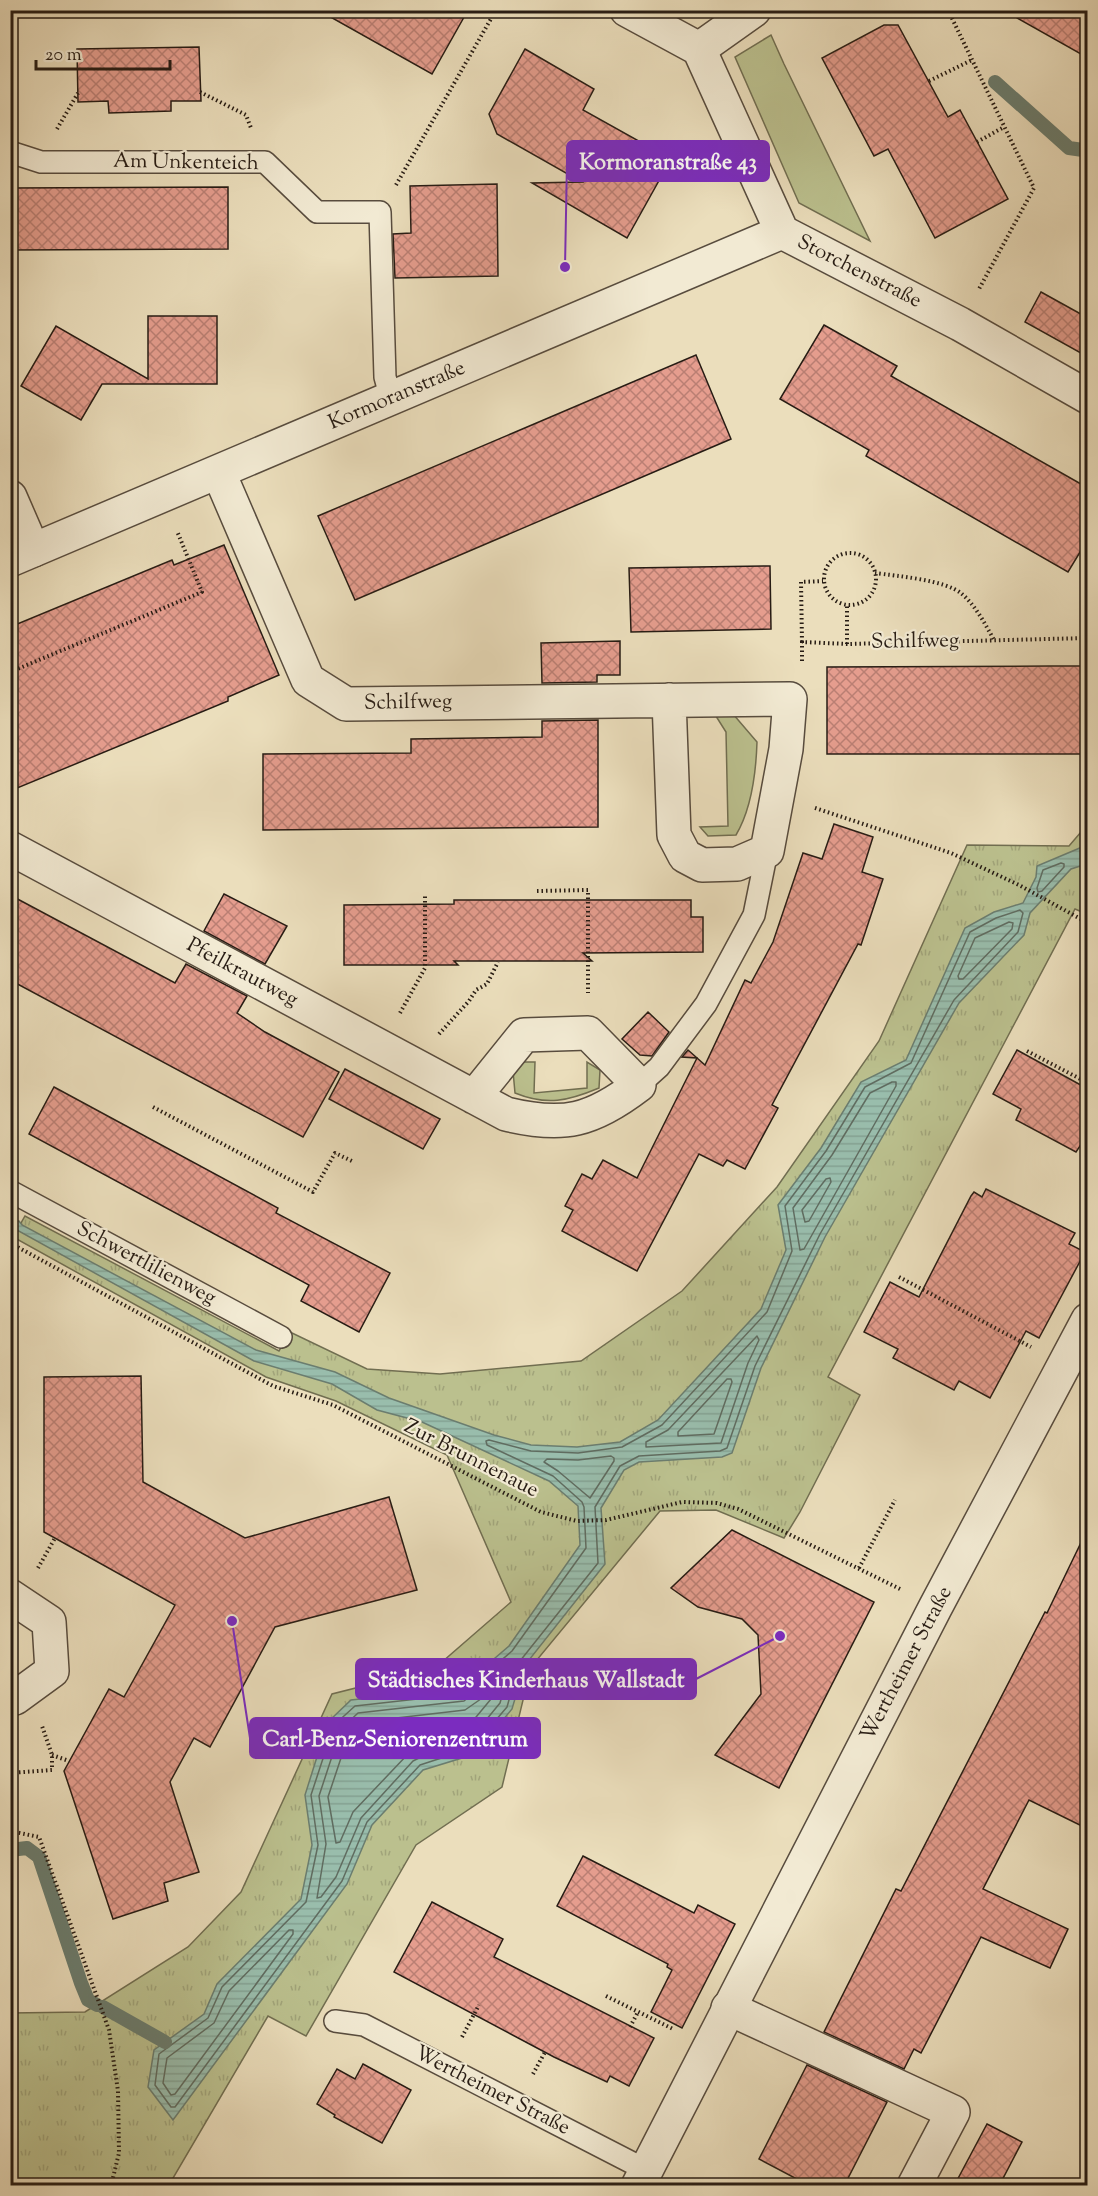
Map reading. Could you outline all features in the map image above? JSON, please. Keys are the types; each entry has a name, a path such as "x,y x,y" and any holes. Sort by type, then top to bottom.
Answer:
{"street":[{"path":"627,10 699,49 754,10"},
{"name":"Storchenstraße","path":"699,49 782,232 960,324 1088,397"},
{"name":"Kormoranstraße","path":"22,555 782,232"},
{"name":"Schilfweg","path":"219,472 308,680 346,704 790,699"},
{"path":"10,497 22,555"},
{"path":"669,700 674,835 684,856 702,865 737,864 767,851 786,749 790,699"},
{"name":"Pfeilkrautweg","path":"10,848 506,1114 531,1120 562,1122 592,1114 618,1101 639,1085"},
{"path":"474,1097 524,1035 588,1033 639,1085"},
{"name":"Wertheimer Straße","path":"642,2178 935,1608 1088,1320"},
{"path":"10,1596 50,1622 52,1671 15,1698 10,1698"},
{"path":"728,2008 953,2112 914,2186"}],"lane":[{"name":"Am Unkenteich","path":"10,152 41,162 265,162 317,212 380,212"},
{"path":"380,212 385,377 391,399"},
{"name":"Pfeilkrautweg","path":"639,1085 659,1067 711,994 754,915 767,851"},
{"name":"Schwertlilienweg","path":"10,1191 281,1337"},
{"name":"Wertheimer Straße","path":"335,2021 364,2025 642,2178"}],"path":[{"path":"380,212 496,10"},
{"path":"948,10 1034,188 960,324"},
{"path":"929,81 972,60"},
{"path":"200,92 246,115 265,162"},
{"path":"977,142 1004,128"},
{"path":"10,672 202,592 163,496"},
{"path":"845,553 864,557 875,573 874,589 864,602 847,606 830,598 823,581 828,562 845,553"},
{"path":"875,573 926,580 960,592 982,618 994,640"},
{"path":"790,699 802,672 801,582 823,581"},
{"path":"847,606 847,644"},
{"name":"Schilfweg","path":"802,642 847,644 1088,638"},
{"path":"777,795 951,853 1019,885 1088,922"},
{"path":"537,891 588,890 588,1033"},
{"path":"380,1047 425,968 425,894"},
{"path":"420,1068 437,1035 469,1001 476,990 487,984 498,962"},
{"path":"1028,1051 1088,1083"},
{"path":"153,1107 313,1192 335,1153 354,1162"},
{"name":"Zur Brunnenaue","path":"10,1243 273,1386 333,1405 541,1512 577,1521 606,1520 682,1502 717,1503 738,1509 935,1608"},
{"path":"899,1277 1034,1349"},
{"path":"859,1568 895,1500"},
{"path":"10,1773 52,1770 52,1755 46,1736"},
{"path":"52,1755 69,1761"},
{"path":"10,1831 39,1837 109,2030 118,2091 119,2143 119,2153 111,2186"},
{"path":"606,1996 708,2047"},
{"path":"630,2027 638,2012"}],"green space":[{"path":"771,35 870,241 799,203 735,57"},
{"path":"714,713 733,714 757,742 752,790 746,813 736,835 708,836 700,827 728,826 726,732"},
{"path":"1087,825 1087,914 1075,909 828,1377 860,1395 800,1512 784,1538 716,1510 660,1511 531,1667 502,1787 416,1845 306,2036 268,2016 169,2185 11,2185 10,2013 85,2012 188,1947 241,1892 332,1694 435,1668 511,1602 447,1455 336,1401 266,1377 13,1237 25,1216 279,1351 290,1332 367,1369 440,1374 581,1361 682,1291 777,1187 879,1041 967,845 1069,846"},
{"path":"519,1062 535,1062 534,1093 587,1088 587,1062 600,1070 599,1088 567,1099 547,1101 527,1097 515,1093 513,1071"}],"water":[{"path":"1087,845 1087,864 1071,869 1030,913 1024,935 959,1003 825,1237 761,1368 732,1453 722,1457 639,1462 624,1470 601,1508 605,1564 525,1665 512,1709 475,1754 423,1770 372,1825 347,1884 173,2120 148,2087 154,2050 204,2014 217,1984 301,1899 312,1845 305,1795 328,1722 351,1700 460,1688 509,1646 580,1545 578,1506 549,1481 422,1422 377,1410 332,1384 254,1361 15,1229 11,1221 19,1221 22,1225 256,1350 335,1372 389,1398 494,1435 531,1445 577,1447 620,1442 658,1420 761,1309 786,1250 778,1205 821,1148 861,1082 906,1060 965,928 994,912 1023,903 1036,877 1037,866"}],"building":[{"path":"318,10 468,10 432,74"},
{"path":"1003,10 1088,10 1088,58"},
{"path":"884,25 898,25 948,117 960,110 1008,199 935,238 888,149 874,156 822,58"},
{"path":"199,47 201,101 171,101 171,111 109,113 108,101 78,102 77,49"},
{"path":"525,49 594,89 583,110 671,159 627,238 532,183 582,182 497,134 489,114"},
{"path":"497,184 498,276 395,278 393,234 411,233 410,186"},
{"path":"228,187 228,249 10,250 10,188"},
{"path":"1041,292 1088,318 1088,357 1025,322"},
{"path":"148,316 217,316 217,384 102,384 81,420 21,386 56,326 148,379"},
{"path":"824,325 897,366 891,376 1088,488 1088,539 1068,572 866,456 869,450 780,399"},
{"path":"696,355 731,439 355,600 318,516"},
{"path":"224,545 279,675 228,697 228,701 10,791 10,627 172,560 174,565"},
{"path":"770,566 771,629 631,632 629,568"},
{"path":"620,641 620,675 597,675 597,682 542,683 541,643"},
{"path":"1088,666 1088,754 827,754 827,667"},
{"path":"598,720 598,827 263,830 263,754 411,753 411,739 542,737 542,721"},
{"path":"834,824 873,837 862,872 883,879 861,945 858,944 772,1105 778,1108 745,1169 727,1160 723,1166 699,1154 637,1271 562,1231 573,1210 565,1206 582,1174 592,1179 603,1160 637,1178 697,1058 682,1057 688,1050 705,1065 745,980 751,983 773,942 803,853 822,859"},
{"path":"224,894 287,926 265,964 204,931"},
{"path":"10,895 175,983 186,964 247,996 237,1013 265,1032 339,1072 303,1137 10,980"},
{"path":"454,900 691,900 691,917 703,917 703,952 583,953 592,961 454,961 458,965 344,965 344,905 454,904"},
{"path":"648,1012 669,1032 652,1056 640,1055 622,1039"},
{"path":"1017,1050 1088,1089 1088,1134 1076,1152 1016,1120 1021,1109 993,1094"},
{"path":"345,1069 440,1119 423,1149 329,1099"},
{"path":"54,1087 278,1208 276,1213 390,1273 359,1332 301,1301 309,1285 29,1134"},
{"path":"986,1189 1075,1233 1069,1244 1085,1252 1039,1338 1026,1331 990,1398 959,1381 954,1390 893,1358 898,1349 864,1332 890,1282 919,1297 971,1196 974,1192 982,1197"},
{"path":"141,1376 143,1482 245,1538 389,1497 417,1590 275,1627 210,1747 194,1738 170,1782 199,1872 164,1883 168,1901 113,1919 64,1771 109,1689 124,1697 175,1605 44,1532 44,1377"},
{"path":"1088,1528 1088,1829 1029,1800 983,1889 1068,1929 1050,1968 981,1937 921,2053 914,2049 904,2069 824,2032 896,1889 901,1891 1045,1612 1047,1613"},
{"path":"732,1530 874,1602 779,1788 715,1755 761,1694 758,1635 742,1619 698,1607 671,1588"},
{"path":"583,1856 694,1913 698,1905 735,1924 682,2028 651,2012 672,1970 667,1967 668,1964 557,1906"},
{"path":"432,1902 503,1939 494,1957 654,2038 629,2086 610,2076 607,2082 554,2057 394,1972"},
{"path":"363,2064 411,2090 382,2143 334,2117 335,2115 317,2104 337,2069 355,2079"},
{"path":"807,2065 887,2102 844,2186 810,2186 759,2159"},
{"path":"987,2124 1022,2142 999,2186 954,2186"}],"waterway":[{"path":"995,82 1069,148 1083,150 1088,144"},
{"path":"10,1850 27,1848 39,1857 81,1983 88,2000 97,2005"},
{"path":"103,2007 165,2042"}],"place":[{"name":"Kormoranstraße 43","path":"565,267"},
{"name":"Carl-Benz-Seniorenzentrum","path":"232,1621"},
{"name":"Städtisches Kinderhaus Wallstadt","path":"780,1636"}]}
